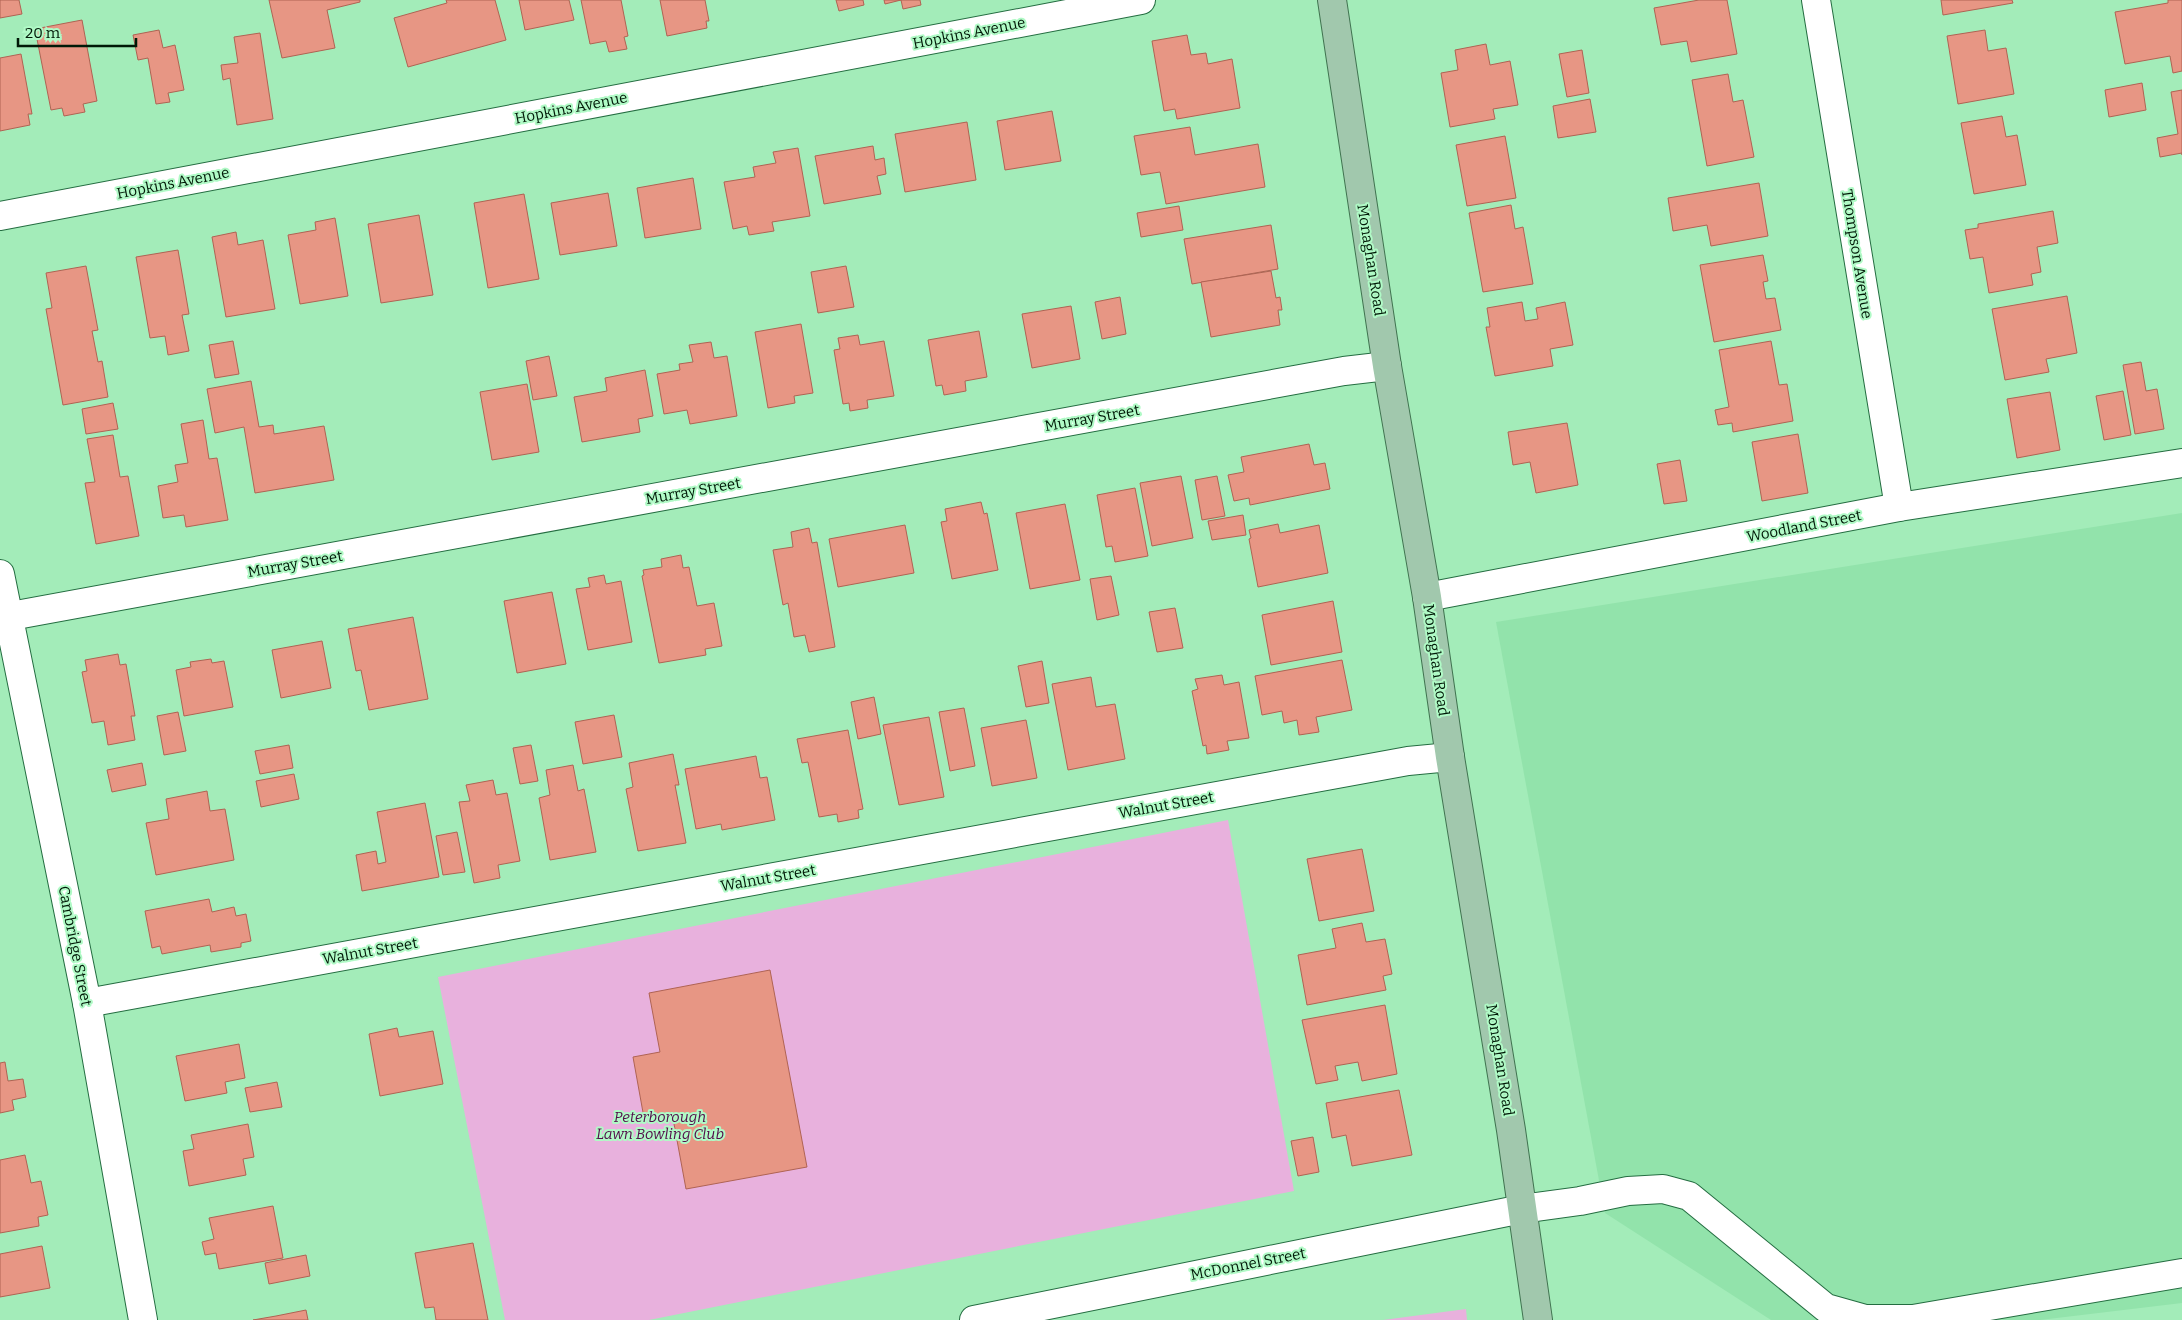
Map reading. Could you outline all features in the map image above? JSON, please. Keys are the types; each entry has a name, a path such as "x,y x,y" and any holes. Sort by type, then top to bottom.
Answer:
{"main road":[{"name":"Monaghan Road","path":"1332,0 1387,366 1427,597 1450,757 1512,1130 1538,1320"}],"street":[{"name":"Hopkins Avenue","path":"0,216 1141,0"},
{"name":"Thompson Avenue","path":"1816,0 1899,507"},
{"name":"Murray Street","path":"4,617 1344,371 1387,366"},
{"name":"Woodland Street","path":"1427,597 1899,507 2182,463"},
{"name":"Cambridge Street","path":"0,574 4,617 87,1003 143,1320"},
{"name":"Walnut Street","path":"87,1003 1388,764 1450,757"},
{"name":"McDonnel Street","path":"974,1320 1522,1209 1628,1191 1663,1189 1689,1196 1826,1308 1865,1319 1913,1319 2182,1273"}],"shaded area":[{"path":"2182,513 2182,1303 2040,1320 1771,1320 1605,1213 1496,622"}],"green space":[{"name":"Peterborough Lawn Bowling Club","path":"1228,820 1294,1191 649,1320 505,1320 438,977"},
{"path":"1466,1309 1467,1320 1383,1320"}],"building":[{"path":"0,0 19,0 22,14 0,18"},
{"path":"269,0 360,0 360,2 327,10 335,48 282,58"},
{"path":"446,0 495,0 506,40 408,67 394,18 447,3"},
{"path":"519,0 569,0 574,20 525,30"},
{"path":"581,0 621,0 628,36 624,37 627,49 609,52 606,41 590,44"},
{"path":"660,0 705,0 709,21 706,21 707,28 667,36"},
{"path":"836,0 863,0 864,5 839,11"},
{"path":"884,0 901,0 885,4"},
{"path":"901,0 920,0 921,5 903,9"},
{"path":"1699,0 1727,0 1737,54 1691,62 1687,41 1661,45 1654,8"},
{"path":"1941,0 2012,0 2013,3 1943,15"},
{"path":"2168,0 2182,0 2182,71 2173,73 2170,56 2125,64 2115,12 2168,3"},
{"path":"82,20 97,101 83,104 85,112 64,116 62,108 51,110 35,29"},
{"path":"159,30 163,48 175,45 184,90 168,93 170,102 156,104 148,58 138,60 133,35"},
{"path":"1985,30 1988,51 2006,48 2014,94 1958,104 1947,36"},
{"path":"260,33 273,119 237,125 230,78 223,80 221,65 238,63 234,37"},
{"path":"1187,35 1191,55 1206,53 1208,64 1232,59 1240,108 1177,119 1175,109 1164,111 1152,41"},
{"path":"1486,44 1490,65 1510,61 1518,105 1493,109 1495,119 1450,127 1441,73 1458,70 1455,50"},
{"path":"1582,50 1589,93 1567,97 1559,54"},
{"path":"21,54 32,114 28,114 30,125 0,131 0,58"},
{"path":"1728,74 1733,102 1743,100 1754,157 1707,166 1692,80"},
{"path":"2142,83 2146,110 2109,117 2105,90"},
{"path":"2182,90 2182,153 2160,157 2157,138 2178,134 2171,92"},
{"path":"1590,99 1596,132 1558,138 1553,106"},
{"path":"1052,111 1061,161 1005,170 997,121"},
{"path":"2002,116 2006,137 2017,135 2026,185 1974,194 1961,123"},
{"path":"967,122 976,180 905,192 895,134"},
{"path":"1190,127 1195,155 1258,144 1265,187 1166,204 1160,172 1141,175 1134,136"},
{"path":"1505,136 1516,198 1467,206 1456,145"},
{"path":"873,146 875,160 884,158 886,174 877,176 881,194 824,204 815,156"},
{"path":"798,148 810,216 772,222 774,231 749,235 747,226 733,229 724,182 755,177 753,167 776,163 773,152"},
{"path":"693,178 701,229 645,238 637,188"},
{"path":"1759,183 1768,236 1711,246 1707,225 1673,231 1668,198"},
{"path":"608,193 617,246 560,255 551,203"},
{"path":"524,194 539,279 488,288 474,203"},
{"path":"1511,205 1515,229 1523,227 1533,284 1483,292 1469,213"},
{"path":"1179,206 1183,230 1141,237 1137,213"},
{"path":"2053,211 2058,243 2037,247 2041,272 2031,274 2033,285 1989,293 1983,257 1970,259 1965,230 1978,228 1978,224"},
{"path":"419,215 433,295 381,303 368,224"},
{"path":"335,218 348,296 300,304 288,235 316,230 315,222"},
{"path":"1271,225 1278,269 1192,284 1184,239"},
{"path":"236,232 238,245 263,240 275,309 226,317 212,237"},
{"path":"178,250 189,314 182,315 189,351 168,355 165,336 150,338 136,257"},
{"path":"1763,255 1768,281 1763,282 1766,299 1775,298 1781,330 1714,342 1700,265"},
{"path":"86,266 98,330 92,331 98,362 102,361 108,397 63,405 46,309 52,308 46,273"},
{"path":"846,266 854,307 818,313 811,272"},
{"path":"1271,271 1276,298 1280,297 1282,310 1278,310 1280,325 1211,337 1201,282"},
{"path":"2067,296 2077,353 2046,359 2049,372 2005,380 1992,309"},
{"path":"1120,297 1126,334 1102,339 1095,302"},
{"path":"1522,302 1525,321 1538,319 1536,308 1565,302 1573,345 1550,349 1553,366 1495,376 1486,327 1490,327 1487,308"},
{"path":"1071,306 1080,359 1032,368 1022,314"},
{"path":"801,324 813,393 794,396 795,403 768,408 755,332"},
{"path":"979,331 987,377 965,381 966,391 944,395 942,385 936,386 928,340"},
{"path":"858,335 860,345 884,341 894,396 867,400 868,408 850,411 849,403 843,404 834,350 840,349 838,338"},
{"path":"233,341 239,374 215,378 209,345"},
{"path":"1771,341 1779,385 1787,384 1793,421 1733,432 1732,423 1718,425 1715,410 1729,407 1719,350"},
{"path":"711,342 714,358 727,356 737,416 690,424 687,410 664,414 657,374 680,370 679,364 693,362 689,345"},
{"path":"549,356 557,396 533,400 526,361"},
{"path":"2141,362 2146,391 2157,389 2164,429 2135,434 2123,365"},
{"path":"645,370 653,416 638,419 640,432 582,442 574,397 607,391 605,378"},
{"path":"251,381 259,427 273,425 274,434 324,426 334,480 255,493 244,427 215,433 207,389"},
{"path":"527,384 539,452 492,460 480,392"},
{"path":"2123,391 2131,435 2104,440 2096,396"},
{"path":"2050,392 2060,450 2017,458 2007,399"},
{"path":"113,403 118,429 86,434 82,409"},
{"path":"203,420 209,459 217,458 228,520 186,527 184,515 163,518 158,486 178,482 175,465 188,463 181,424"},
{"path":"1567,423 1578,485 1536,493 1530,462 1513,465 1508,432"},
{"path":"1798,434 1808,493 1762,501 1752,442"},
{"path":"113,435 120,477 128,476 139,536 96,544 85,483 95,482 87,439"},
{"path":"1309,444 1314,465 1325,463 1330,489 1250,505 1249,498 1234,501 1228,475 1244,472 1241,457"},
{"path":"1680,460 1687,501 1664,504 1657,464"},
{"path":"1181,476 1193,538 1152,546 1140,483"},
{"path":"1217,476 1225,516 1202,520 1195,480"},
{"path":"1135,488 1148,556 1115,562 1112,546 1106,547 1097,495"},
{"path":"981,502 984,514 987,513 998,570 952,579 941,522 947,521 945,509"},
{"path":"1065,504 1080,580 1030,589 1016,513"},
{"path":"1243,515 1246,535 1212,540 1208,521"},
{"path":"1278,524 1280,533 1319,525 1328,573 1258,587 1249,530"},
{"path":"905,525 914,573 838,587 829,539"},
{"path":"809,528 812,543 817,542 835,647 809,652 805,635 794,637 788,603 783,605 773,550 793,547 791,532"},
{"path":"681,555 683,568 689,567 697,606 714,603 722,646 705,649 706,655 659,663 642,576 644,575 643,570 662,567 661,559"},
{"path":"604,575 606,584 621,581 632,642 588,650 576,589 590,587 588,578"},
{"path":"1111,576 1119,615 1097,620 1090,579"},
{"path":"552,592 566,664 517,673 504,601"},
{"path":"1333,601 1342,652 1271,665 1262,615"},
{"path":"1175,608 1183,648 1157,652 1149,612"},
{"path":"413,617 428,699 369,710 361,670 356,671 348,629"},
{"path":"322,641 331,688 281,698 272,650"},
{"path":"118,654 120,665 126,664 135,716 131,716 135,740 108,745 104,721 92,723 82,672 87,671 85,660"},
{"path":"211,659 212,663 224,661 233,707 184,716 176,670 191,667 190,662"},
{"path":"1342,660 1352,710 1316,717 1319,732 1299,735 1297,720 1284,723 1282,711 1262,715 1255,676"},
{"path":"1042,661 1049,703 1026,707 1018,666"},
{"path":"1222,675 1224,685 1239,682 1249,738 1227,741 1229,750 1207,754 1206,745 1203,746 1192,691 1198,689 1195,679"},
{"path":"1091,677 1096,707 1115,704 1125,759 1068,770 1052,684"},
{"path":"874,697 881,734 858,739 851,702"},
{"path":"964,708 975,766 950,771 939,712"},
{"path":"178,712 186,751 164,755 157,716"},
{"path":"614,715 622,757 583,764 575,722"},
{"path":"929,717 944,797 899,805 883,725"},
{"path":"1026,720 1037,778 992,786 981,728"},
{"path":"848,730 863,809 858,810 859,818 838,822 837,814 819,817 808,762 802,763 797,739"},
{"path":"289,745 293,768 260,774 255,751"},
{"path":"531,745 538,781 520,784 513,748"},
{"path":"673,754 679,785 675,785 686,843 638,851 626,789 633,787 629,763"},
{"path":"756,756 760,778 767,777 775,820 722,830 721,824 696,829 685,769"},
{"path":"142,763 146,785 112,792 107,770"},
{"path":"573,765 578,791 584,789 596,852 550,860 539,798 550,795 546,770"},
{"path":"294,774 299,799 261,807 256,781"},
{"path":"493,780 496,795 507,793 520,861 498,865 500,878 474,883 459,802 470,801 466,785"},
{"path":"207,791 210,811 225,809 234,860 156,875 146,823 169,819 166,799"},
{"path":"425,803 439,877 362,891 356,855 376,851 378,864 386,862 377,812"},
{"path":"457,832 465,872 443,875 436,836"},
{"path":"1362,849 1374,911 1319,921 1307,859"},
{"path":"209,899 212,912 234,907 236,916 246,914 251,941 241,943 241,947 211,952 210,945 162,954 160,946 152,948 145,911"},
{"path":"1362,923 1366,942 1385,939 1392,974 1383,976 1386,990 1307,1005 1298,955 1336,948 1332,929"},
{"path":"770,970 807,1167 686,1189 672,1113 644,1118 633,1057 660,1052 649,993"},
{"path":"1385,1005 1397,1074 1362,1081 1358,1062 1335,1066 1338,1080 1316,1084 1302,1020"},
{"path":"397,1028 399,1037 433,1031 443,1084 380,1096 369,1034"},
{"path":"239,1044 245,1078 225,1082 227,1093 185,1101 176,1056"},
{"path":"5,1062 8,1081 23,1079 26,1097 12,1100 14,1110 0,1113 0,1063"},
{"path":"277,1082 282,1107 250,1112 245,1088"},
{"path":"1399,1090 1412,1155 1352,1166 1346,1135 1332,1138 1326,1103"},
{"path":"248,1124 254,1157 243,1159 246,1175 189,1186 183,1151 194,1149 191,1135"},
{"path":"1313,1137 1319,1172 1298,1176 1291,1141"},
{"path":"25,1155 31,1183 41,1181 48,1215 38,1217 39,1226 0,1233 0,1160"},
{"path":"273,1206 283,1258 219,1269 216,1253 205,1255 202,1242 214,1239 209,1218"},
{"path":"473,1243 488,1320 436,1320 434,1307 425,1308 415,1253"},
{"path":"42,1246 50,1288 0,1297 0,1254"},
{"path":"306,1255 310,1276 269,1284 265,1263"},
{"path":"306,1310 308,1320 253,1320 276,1316"}]}
